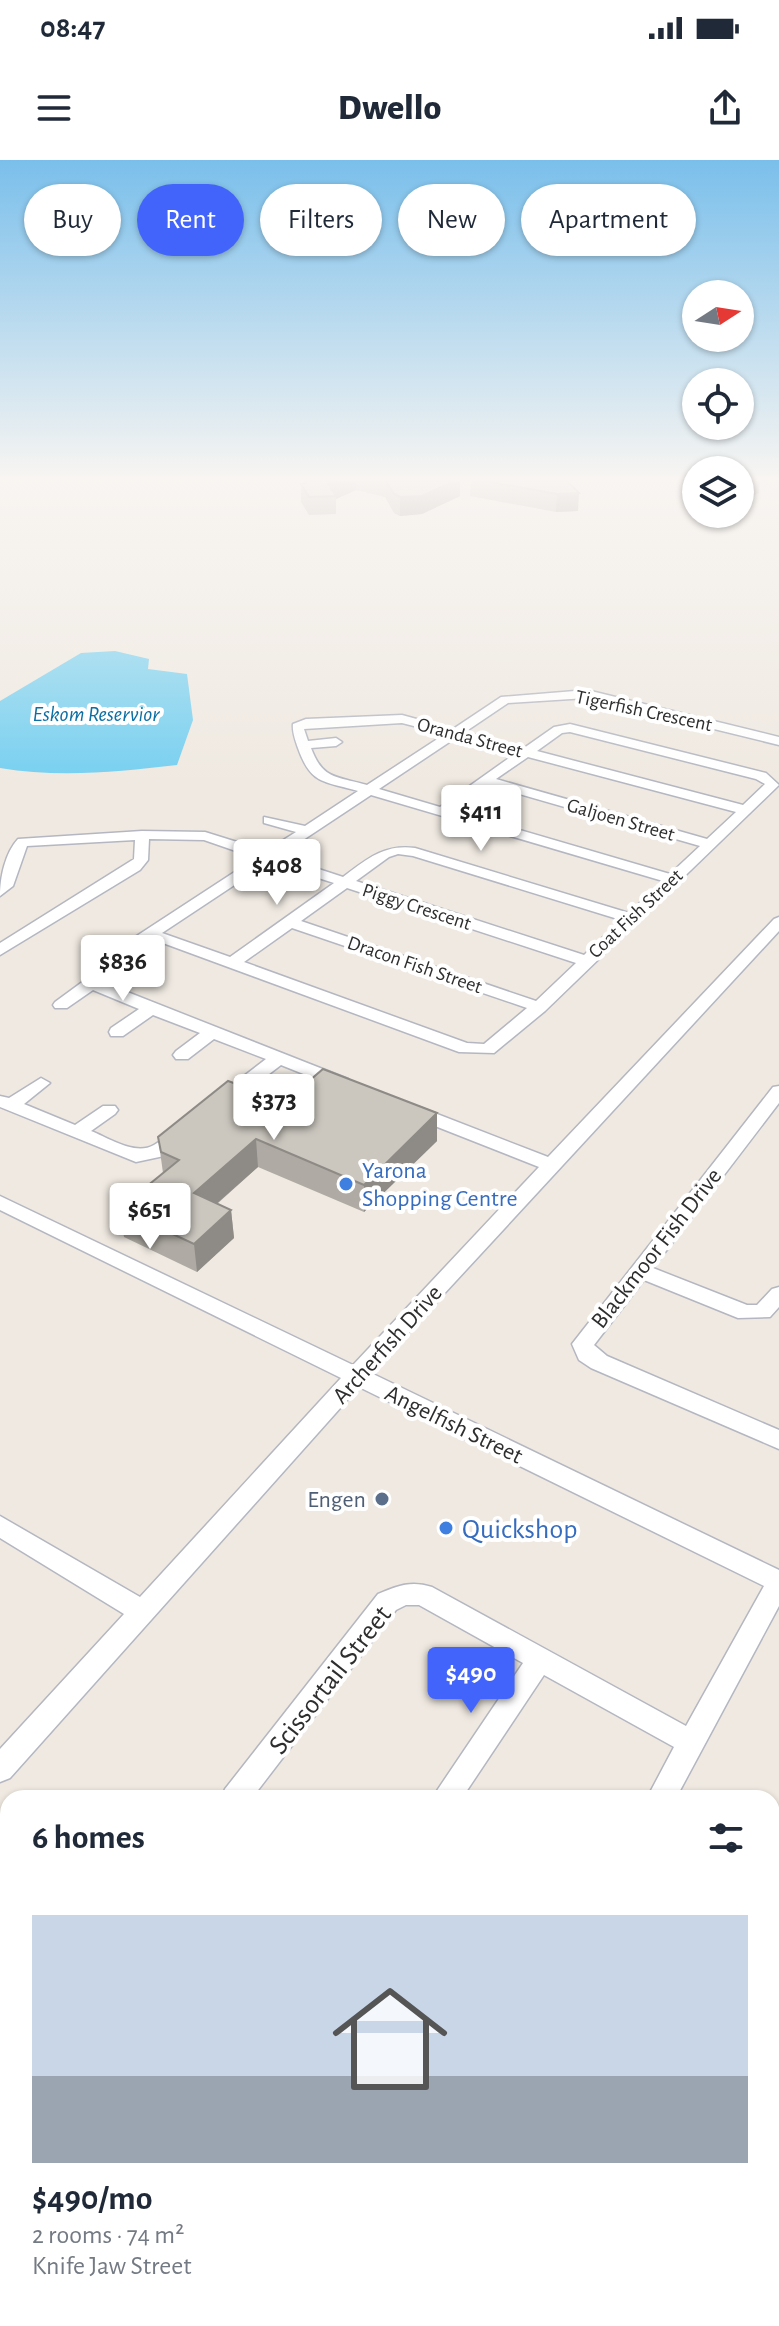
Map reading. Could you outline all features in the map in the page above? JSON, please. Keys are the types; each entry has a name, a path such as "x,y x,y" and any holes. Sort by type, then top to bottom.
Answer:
{"street":[{"name":"Tigerfish Crescent","path":"61,1005 93,982 103,966 505,700 575,693 779,741"},
{"name":"Oranda Street","path":"302,745 297,727 306,723 393,718 744,810"},
{"name":"Coat Fish Street","path":"152,934 478,1050 492,1047 539,1007 772,786 770,780 576,728 561,729 441,812"},
{"path":"336,742 302,745 316,773 369,792 671,879"},
{"name":"Galjoen Street","path":"487,781 708,844"},
{"path":"269,820 308,831"},
{"path":"4,943 135,867 141,860 142,835"},
{"name":"Piggy Crescent","path":"0,892 11,879 20,843 142,835 205,836 585,961"},
{"path":"231,964 384,854 403,850 630,918"},
{"name":"Dracon Fish Street","path":"290,922 539,1007"},
{"name":"Archerfish Drive","path":"0,1769 357,1377 779,922"},
{"path":"93,982 107,991 365,1092"},
{"path":"117,1032 152,1008"},
{"path":"182,1055 213,1031"},
{"path":"5,1104 125,1153 141,1156 157,1152 279,1058"},
{"path":"5,1104 41,1083"},
{"name":"Blackmoor Fish Drive","path":"779,1091 583,1344 587,1354 779,1440"},
{"path":"393,1103 553,1166"},
{"path":"77,1132 109,1110"},
{"name":"Angelfish Street","path":"0,1202 779,1582"},
{"path":"640,1270 750,1314 767,1310 779,1294"},
{"path":"0,1526 143,1612"},
{"path":"666,1790 779,1582"},
{"name":"Scissortail Street","path":"241,1790 393,1598 404,1594 423,1595 692,1743"},
{"path":"451,1790 539,1661"}],"water":[{"name":"Eskom Reservior","path":"115,651 149,659 148,669 187,674 193,720 177,765 66,773 0,768 0,701 81,653"}],"building":[{"name":"Yarona Shopping Centre","path":"323,1069 437,1113 364,1185 256,1139 194,1193 231,1210 194,1244 119,1209 179,1160 161,1152 158,1137 228,1081 250,1089 256,1084 289,1098"}],"place":[{"name":"Yarona Shopping Centre","path":"346,1184"},
{"name":"Engen","path":"382,1499"},
{"name":"Quickshop","path":"446,1528"}]}
